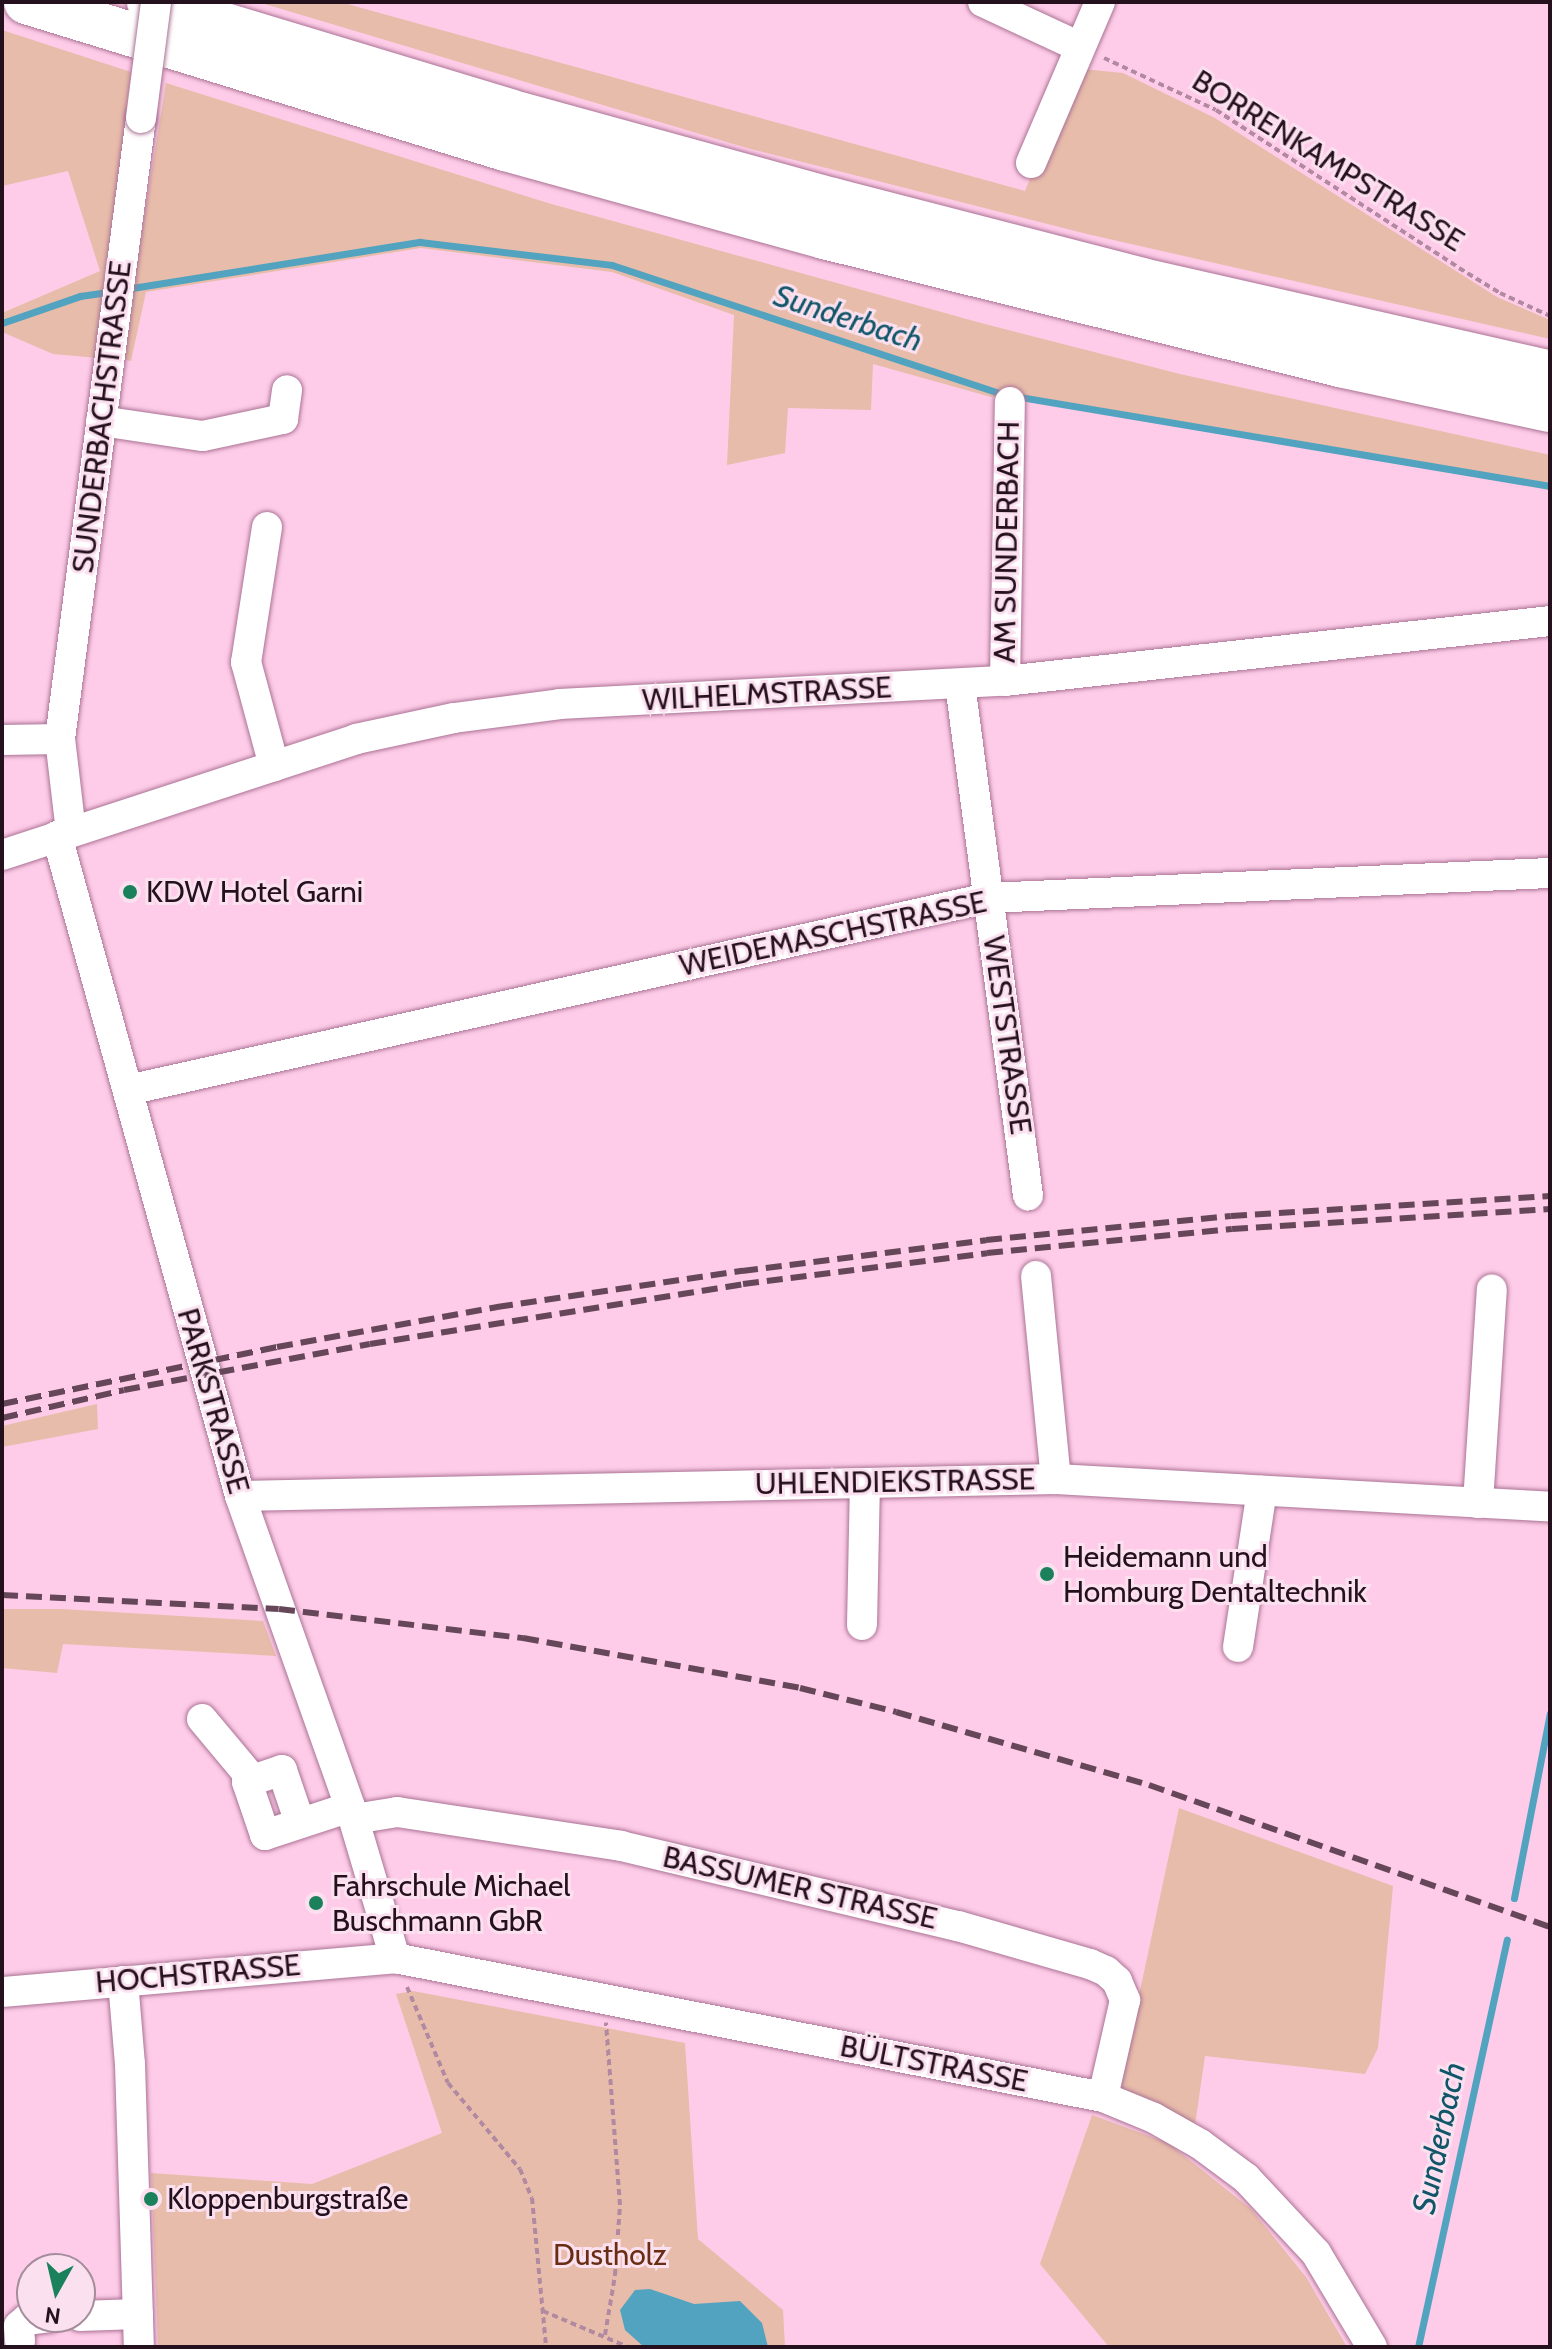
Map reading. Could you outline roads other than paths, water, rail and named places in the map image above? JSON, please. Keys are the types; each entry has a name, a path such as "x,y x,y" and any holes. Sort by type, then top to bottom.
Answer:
{"highway":[{"path":"26,2 490,144 824,237 1220,337 1550,410"},
{"path":"149,2 609,140 833,200 1142,280 1550,373"}],"street":[{"name":"SUNDERBACHSTRASSE","path":"64,834 60,739 156,2"},
{"path":"983,2 1080,47"},
{"path":"1031,163 1100,2"},
{"path":"101,421 203,436 283,419 287,390"},
{"name":"AM SUNDERBACH","path":"1005,681 1010,402"},
{"path":"267,527 246,662 274,766"},
{"name":"WILHELMSTRASSE","path":"2,855 356,739 454,718 560,704 1005,681 1550,621"},
{"name":"WESTSTRASSE","path":"960,684 1028,1196"},
{"path":"2,740 60,739"},
{"name":"PARKSTRASSE","path":"64,834 128,1090 240,1496 352,1813 395,1958"},
{"name":"WEIDEMASCHSTRASSE","path":"128,1090 988,898 1550,873"},
{"path":"1036,1276 1056,1479"},
{"path":"1478,1503 1492,1289"},
{"name":"UHLENDIEKSTRASSE","path":"240,1496 1056,1479 1550,1507"},
{"path":"862,1625 865,1483"},
{"path":"1238,1647 1262,1491"},
{"name":"BASSUMER STRASSE","path":"202,1719 253,1780 247,1782 265,1835 300,1823 352,1813 397,1812 621,1846 943,1922 1090,1964 1106,1971 1117,1981 1125,2000 1103,2097"},
{"name":"HOCHSTRASSE","path":"2,1992 395,1958"},
{"name":"BÜLTSTRASSE","path":"395,1958 1103,2097 1154,2118 1200,2144 1246,2178 1316,2253 1372,2347"},
{"path":"123,1981 130,2064 139,2347"},
{"path":"96,2315 138,2314"},
{"path":"19,2333 20,2341"}],"water":[{"path":"650,2289 694,2304 740,2301 762,2323 768,2347 644,2347 625,2330 620,2310 635,2290"}],"waterway":[{"name":"Sunderbach","path":"132,288 420,242 612,265 1002,394 1550,486"},
{"name":"Sunderbach","path":"2,323 80,296 110,292"},
{"name":"Sunderbach","path":"1514,1898 1550,1713"},
{"name":"Sunderbach","path":"1418,2347 1507,1940"}],"railway":[{"path":"2,1404 277,1347 497,1307 742,1271 986,1240 1231,1216 1550,1196"},
{"path":"2,1418 124,1390 370,1344 743,1284 987,1253 1232,1229 1550,1209"},
{"path":"2,1595 279,1609 523,1638 800,1688 896,1712 1149,1785 1550,1927"}],"place":[{"name":"KDW Hotel Garni","path":"130,892"},
{"name":"Heidemann und Homburg Dentaltechnik","path":"1047,1574"},
{"name":"Fahrschule Michael Buschmann GbR","path":"316,1903"},
{"name":"Kloppenburgstraße","path":"151,2199"}],"park label":[{"name":"Dustholz","path":"610,2255"}]}
